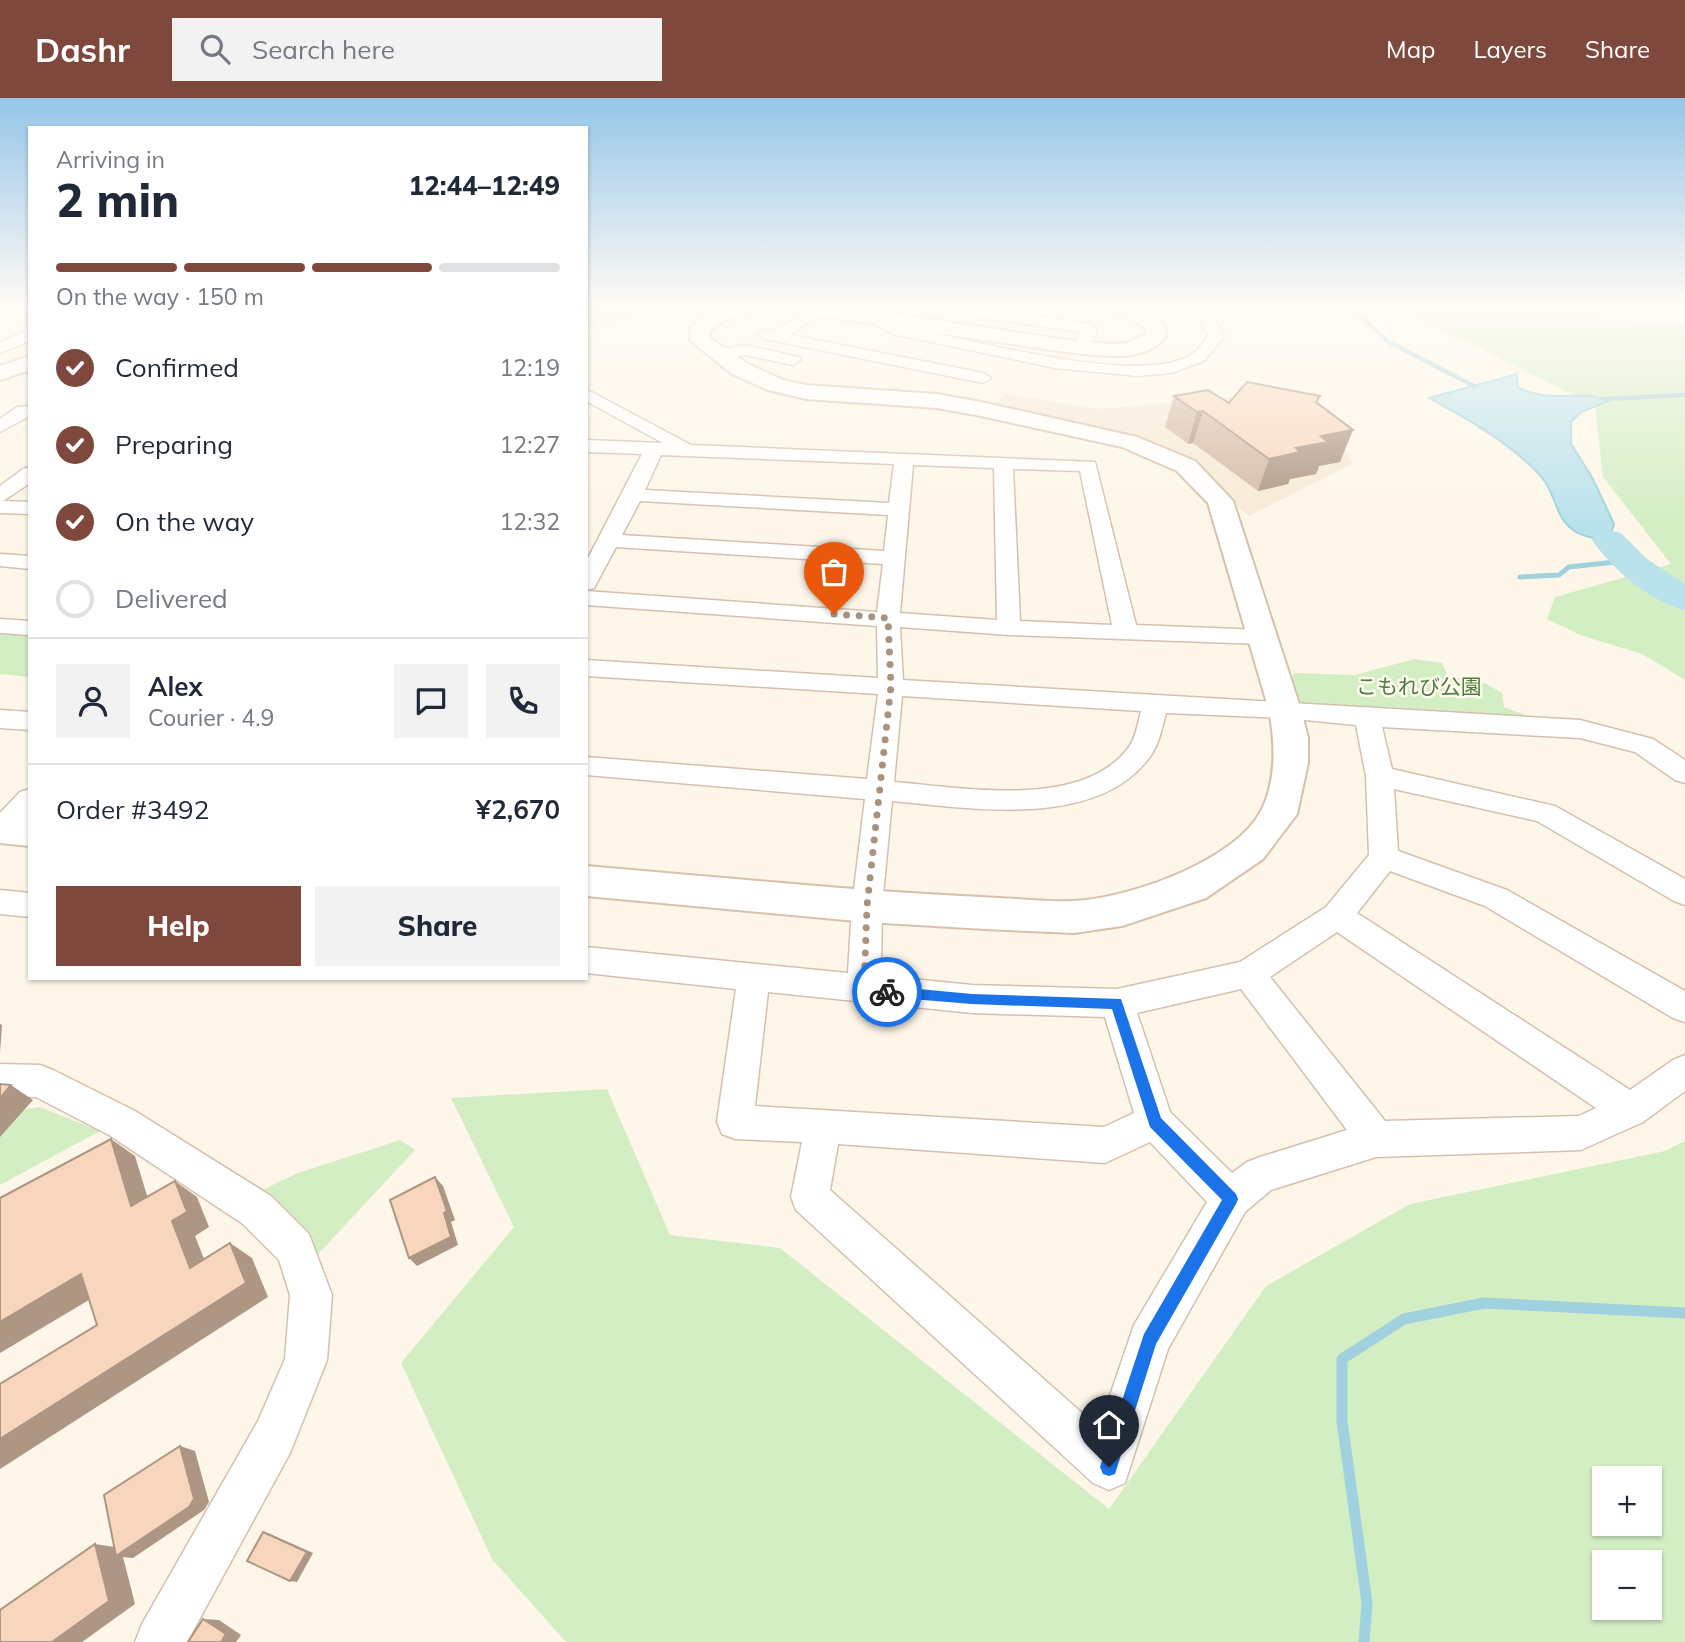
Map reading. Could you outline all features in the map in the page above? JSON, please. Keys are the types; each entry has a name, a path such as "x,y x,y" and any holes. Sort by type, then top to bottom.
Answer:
{"street":[{"path":"588,881 867,906 1074,917 1122,910 1192,887 1250,849 1279,814 1291,763 1292,738 1220,501 1186,466 1129,442 981,409 937,401 806,392 755,375"},
{"path":"968,375 983,378"},
{"path":"591,399 689,450"},
{"path":"0,410 27,411"},
{"path":"0,427 27,411"},
{"path":"588,446 904,458 1003,465 1088,466 1126,633"},
{"path":"588,579 654,449"},
{"path":"864,989 867,906 891,686 888,618 904,458"},
{"path":"1003,465 1009,628"},
{"path":"0,496 28,475"},
{"path":"633,495 900,510"},
{"path":"0,507 28,508"},
{"path":"609,540 896,558"},
{"path":"0,561 28,562"},
{"path":"588,598 1009,628 1263,637"},
{"path":"0,626 28,628"},
{"path":"588,668 1580,729 1644,745 1685,773"},
{"path":"588,766 1011,801 1055,797 1108,780 1140,750 1156,704"},
{"path":"588,960 972,999 1117,1003 1248,974 1337,916 1384,856 1380,776 1367,718"},
{"path":"0,719 28,721"},
{"path":"1380,776 1545,813 1685,893"},
{"path":"11,830 28,802"},
{"path":"1384,856 1496,898 1685,1008"},
{"path":"0,902 28,905"},
{"path":"1337,916 1630,1110"},
{"path":"1248,974 1376,1139"},
{"path":"754,976 735,1122 1105,1145 1155,1122"},
{"path":"1117,1003 1155,1122 1231,1199"},
{"path":"823,1126 810,1197 1109,1467 1149,1340 1231,1199 1260,1175 1376,1139 1581,1133 1630,1110 1685,1071"},
{"path":"0,1080 40,1081 121,1123 257,1210 295,1248 311,1295 306,1360 274,1437 160,1642"}],"shaded area":[{"path":"1005,394 1100,409 1249,395 1305,422 1348,453 1352,464 1249,516 1228,499 1211,477 1189,462 993,407"}],"green space":[{"path":"1533,375 1685,375 1685,680 1642,654 1580,635 1547,619 1555,597 1671,564 1603,477 1595,406"},
{"path":"0,631 28,633 28,677 0,674"},
{"name":"こもれび公園","path":"1414,659 1442,663 1448,676 1485,683 1502,693 1504,707 1528,716 1529,719 1302,704 1297,700 1290,683 1294,673 1355,675"},
{"path":"607,1089 670,1235 780,1248 1109,1509 1266,1286 1410,1204 1665,1151 1685,1141 1685,1642 566,1642 492,1559 401,1363 514,1227 451,1098"},
{"path":"40,1107 100,1131 0,1185 0,1123 12,1111"},
{"path":"400,1140 415,1150 307,1266 264,1189 298,1173"}],"water":[{"path":"1517,375 1518,387 1530,392 1554,396 1599,397 1608,401 1581,412 1571,422 1571,444 1592,477 1614,524 1609,540 1585,536 1573,530 1563,519 1543,479 1520,456 1490,434 1429,398"}],"building":[{"path":"1247,382 1320,396 1316,402 1353,430 1321,436 1328,442 1296,448 1300,452 1269,459 1203,411 1197,412 1174,396 1208,390 1229,403"},
{"path":"0,1084 11,1085 0,1098"},
{"path":"111,1139 131,1206 175,1181 187,1212 172,1221 190,1268 230,1243 246,1283 0,1439 0,1384 97,1325 81,1274 0,1322 0,1198"},
{"path":"435,1177 447,1211 444,1213 451,1237 409,1258 390,1200"},
{"path":"180,1446 194,1499 189,1507 116,1556 104,1495"},
{"path":"263,1532 307,1552 290,1581 247,1561"},
{"path":"95,1544 109,1601 52,1642 0,1642 0,1610"},
{"path":"203,1619 226,1634 221,1642 188,1642"}],"waterway":[{"path":"1453,375 1474,386"},
{"path":"1604,399 1685,395"},
{"path":"1609,540 1644,573 1685,599"},
{"path":"1520,577 1559,575 1569,567 1625,561"},
{"path":"1364,1642 1367,1603 1342,1421 1342,1359 1404,1319 1484,1303 1685,1313"}],"way so far":[{"path":"834,614 888,618 891,686 867,906 864,989 887,992"}],"route":[{"path":"887,992 972,999 1117,1003 1155,1122 1231,1199 1149,1340 1109,1467"}]}
